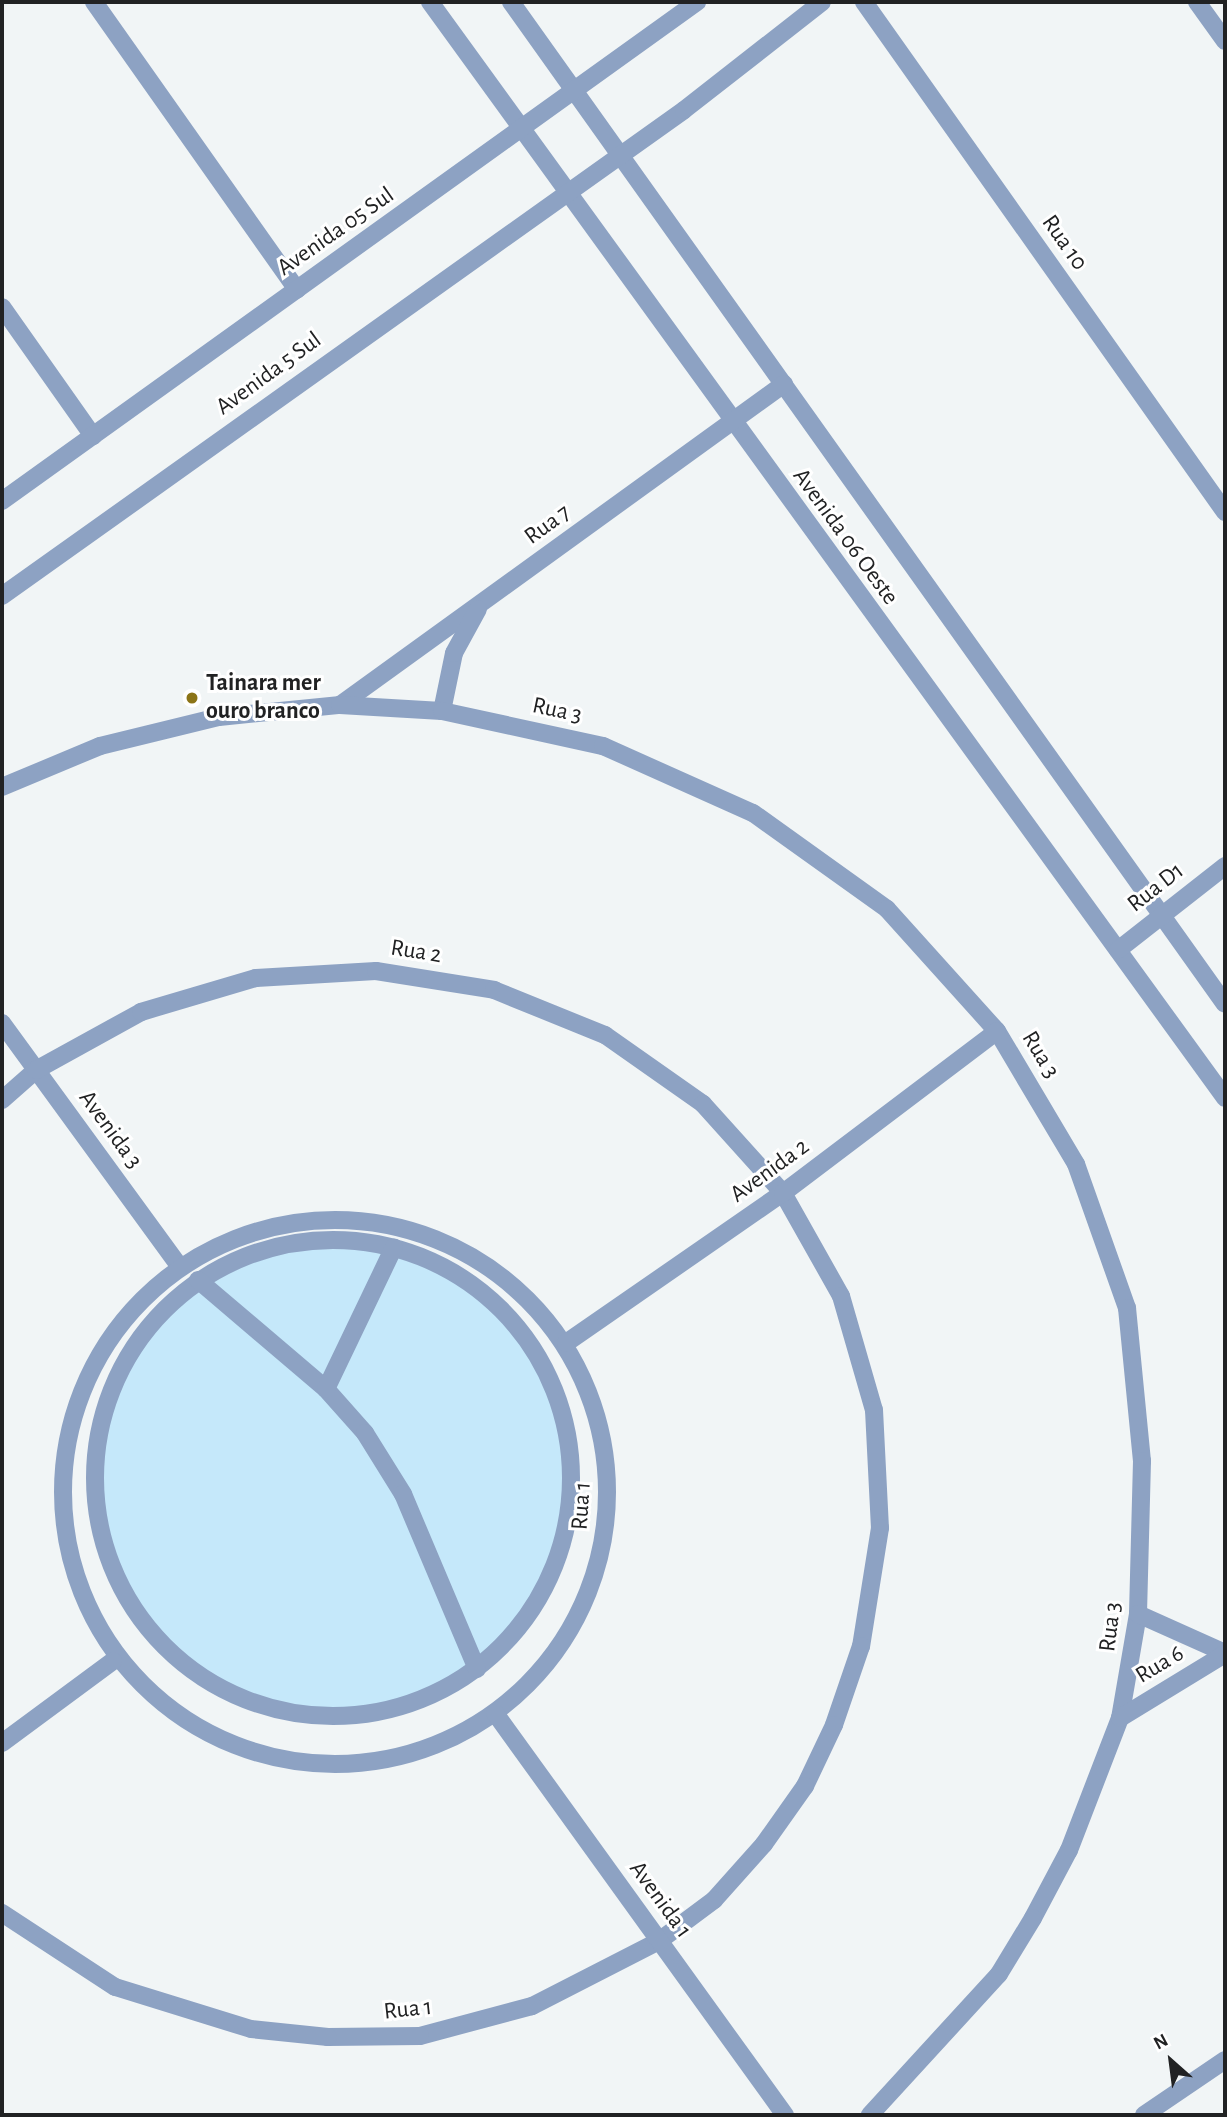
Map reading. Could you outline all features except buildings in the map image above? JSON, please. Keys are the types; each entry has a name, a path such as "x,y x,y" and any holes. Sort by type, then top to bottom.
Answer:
{"street":[{"path":"94,2 297,290"},
{"name":"Avenida 06 Oeste","path":"430,2 731,422 1225,1098"},
{"name":"Avenida 06 Oeste","path":"511,2 1225,1004"},
{"name":"Avenida 05 Sul","path":"2,501 697,2"},
{"path":"565,191 822,2"},
{"name":"Rua 10","path":"863,2 1225,512"},
{"path":"1198,2 1225,41"},
{"name":"Avenida 5 Sul","path":"2,596 565,191"},
{"path":"2,307 93,436"},
{"name":"Rua 7","path":"340,705 784,384"},
{"path":"442,711 454,653 480,606"},
{"name":"Rua 3","path":"2,787 100,746 205,720 340,705 442,711 603,746 754,813 887,909 997,1031 1076,1164 1127,1308 1142,1461 1138,1614 1120,1718 1069,1850 999,1974 870,2115"},
{"name":"Rua D1","path":"1118,950 1160,914 1225,866"},
{"name":"Rua 2","path":"2,1100 36,1070 141,1012 257,978 376,971 481,988 605,1035 703,1104 783,1193"},
{"name":"Avenida 3","path":"2,1023 180,1267"},
{"name":"Avenida 2","path":"566,1343 783,1193 997,1031"},
{"name":"Rua 1","path":"2,1913 115,1987 251,2029 328,2037 420,2036 477,2025 532,2006 659,1941 714,1900 805,1786 861,1646 880,1528 874,1410 841,1296 783,1193"},
{"name":"Rua 1","path":"346,1218 407,1230 432,1235 508,1278 566,1343 599,1419 610,1478 604,1546 582,1610 545,1667 495,1713 417,1753 331,1766 245,1751 168,1710 113,1661 70,1566 61,1477 78,1396 120,1324 180,1267 260,1229 346,1218"},
{"path":"359,1240 394,1247 474,1284 533,1342 559,1394 569,1442 569,1504 552,1581 512,1635 477,1669 407,1704 317,1718 222,1692 170,1656 133,1613 110,1566 95,1496 100,1434 113,1370 198,1280 229,1263 298,1244 359,1240"},
{"path":"326,1389 394,1247"},
{"path":"198,1280 326,1389 365,1433 404,1494 477,1669"},
{"path":"1138,1614 1225,1653"},
{"name":"Rua 6","path":"1120,1718 1225,1653"},
{"path":"2,1743 113,1661"},
{"name":"Avenida 1","path":"495,1713 785,2115"},
{"path":"1144,2115 1225,2060"}],"shaded area":[{"path":"333,1240 379,1244 424,1258 465,1280 501,1310 531,1346 553,1387 567,1432 571,1478 567,1524 553,1569 531,1610 501,1646 465,1676 424,1698 379,1712 333,1716 287,1712 242,1698 201,1676 165,1646 135,1610 113,1569 99,1524 95,1478 99,1432 113,1387 135,1346 165,1310 201,1280 242,1258 287,1244"}],"place":[{"name":"Tainara mer ouro branco","path":"192,698"}]}
